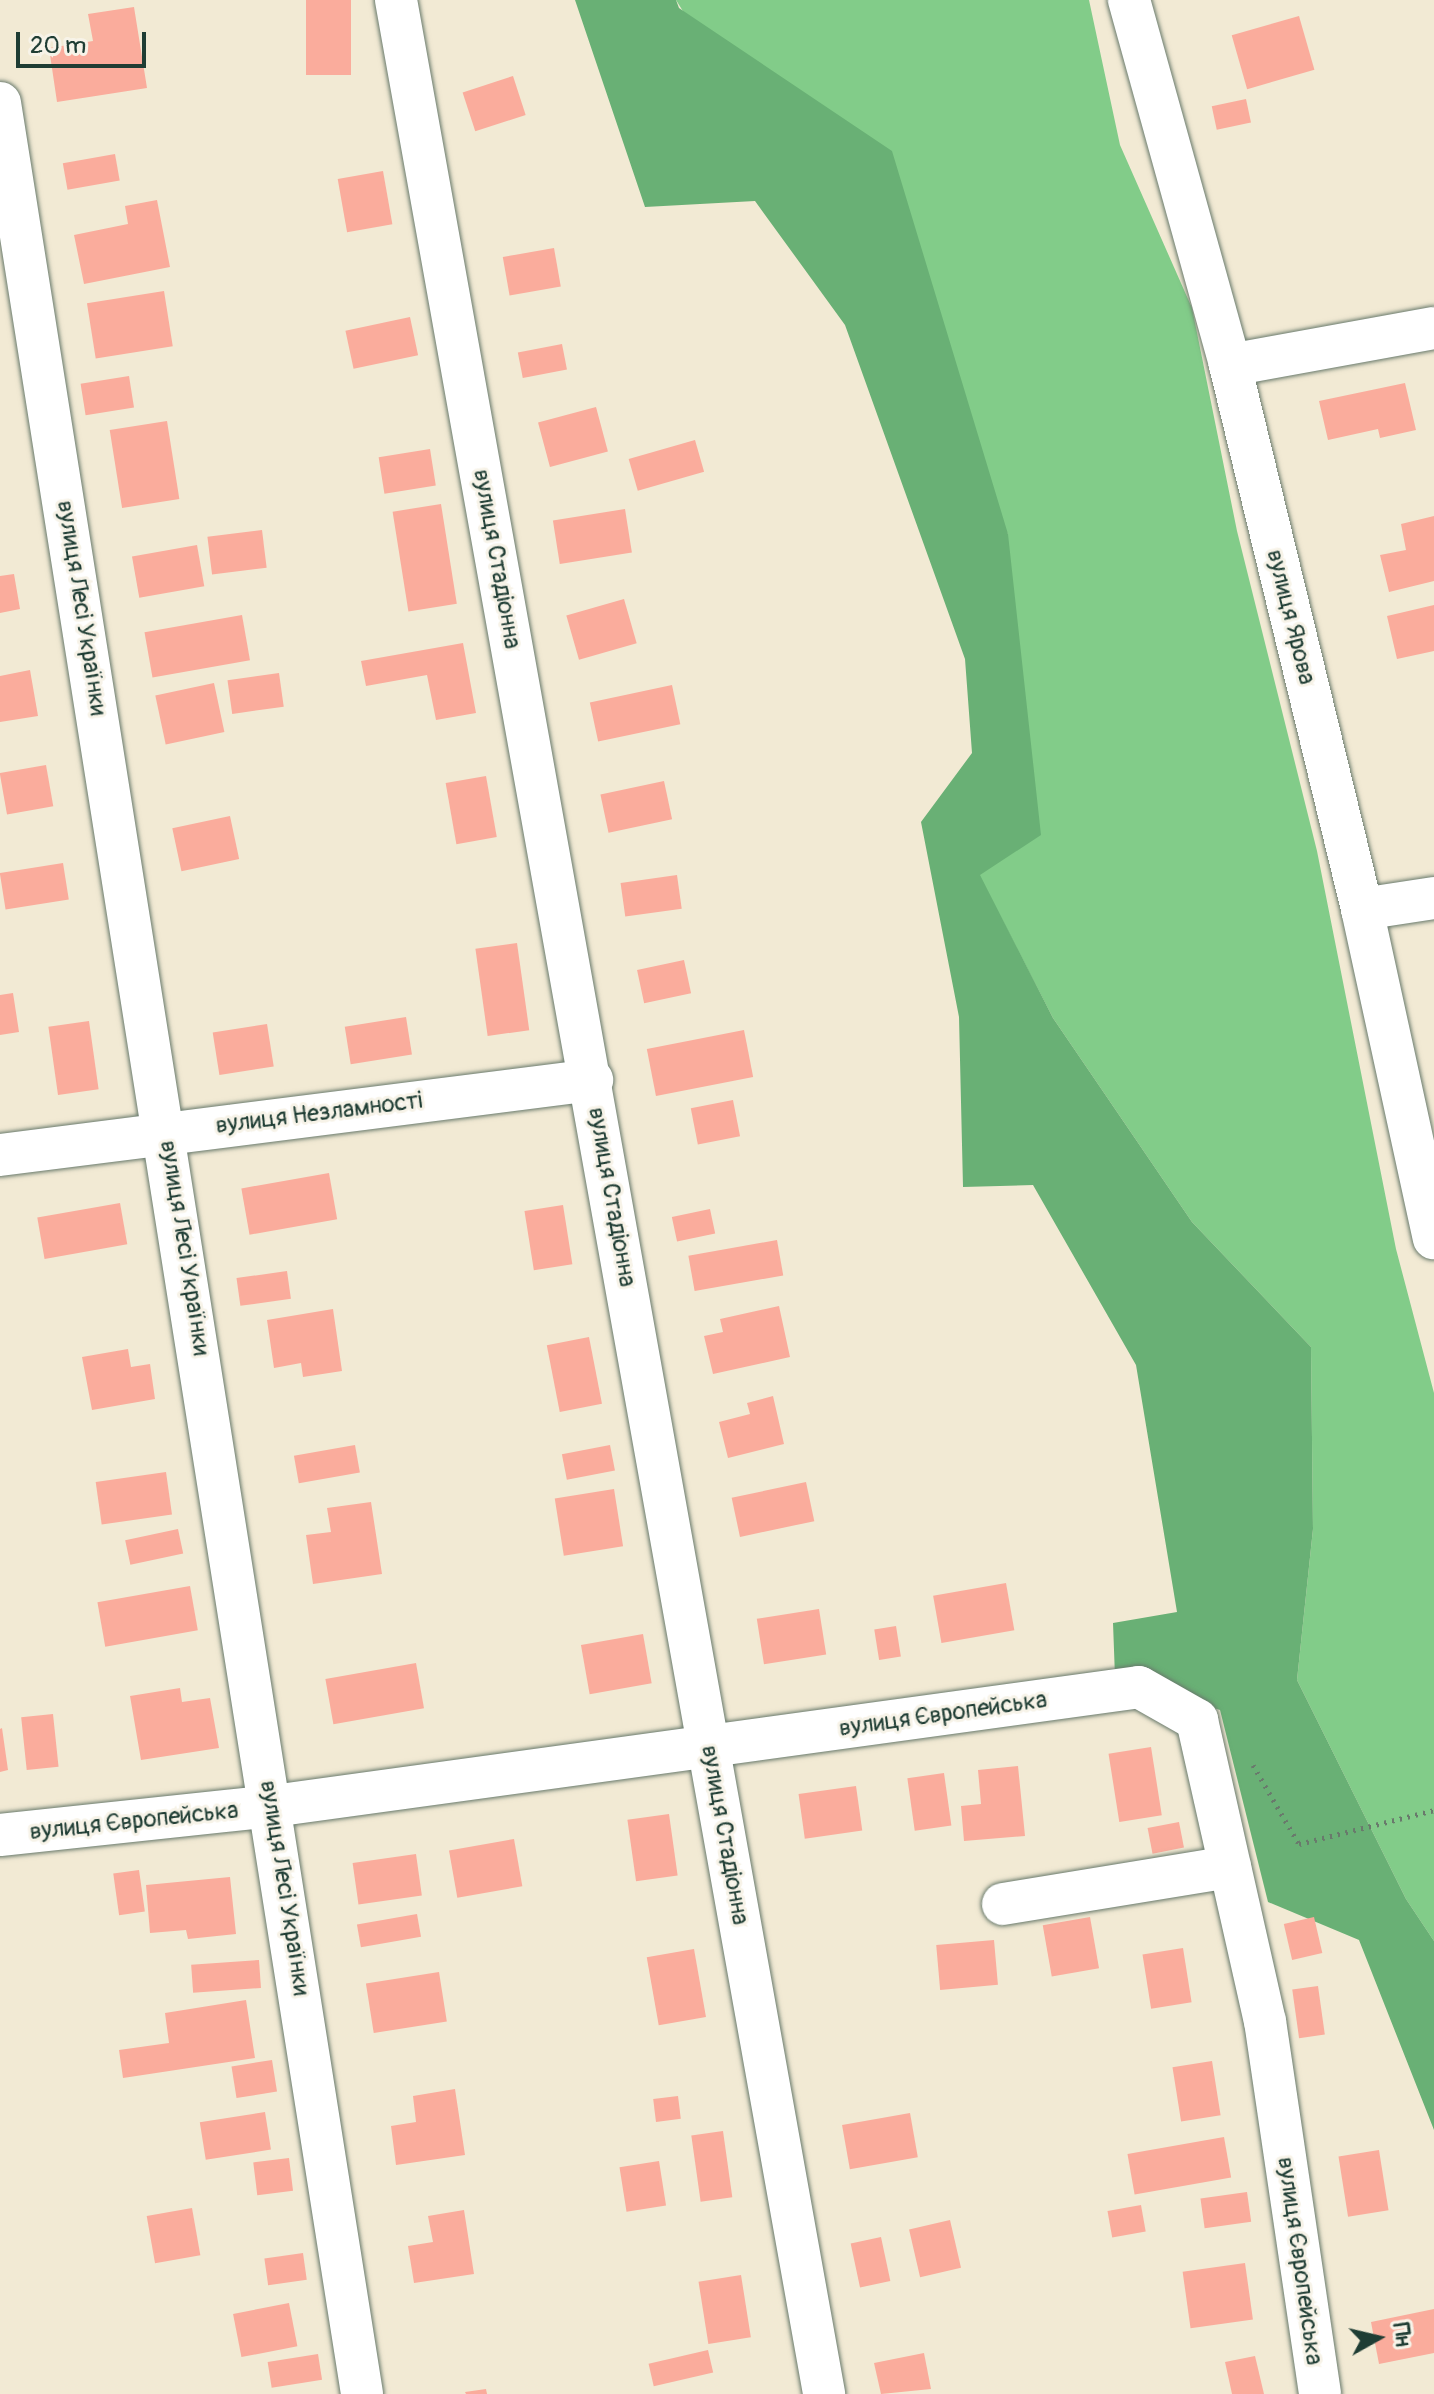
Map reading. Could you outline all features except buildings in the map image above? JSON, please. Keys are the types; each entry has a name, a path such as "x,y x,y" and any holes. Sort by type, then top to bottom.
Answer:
{"street":[{"name":"вулиця Стадіонна","path":"396,0 592,1080 824,2394"},
{"name":"вулиця Ярова","path":"1129,0 1230,365 1362,909 1434,1238"},
{"name":"вулиця Лесі Українки","path":"0,103 273,1806 362,2394"},
{"path":"1230,365 1434,328"},
{"path":"1362,909 1434,898"},
{"name":"вулиця Незламності","path":"0,1155 592,1080"},
{"name":"вулиця Європейська","path":"0,1835 273,1806 1139,1687 1197,1720 1265,2021 1320,2394"},
{"path":"1003,1904 1230,1867"}],"path":[{"path":"1247,1754 1299,1844 1434,1810"}],"green space":[{"path":"575,0 676,0 679,8 892,151 1008,534 1041,835 980,875 1053,1018 1192,1222 1311,1347 1313,1529 1297,1680 1406,1899 1434,1941 1434,2130 1359,1940 1268,1902 1220,1710 1115,1677 1113,1623 1177,1612 1136,1365 1033,1185 963,1187 959,1017 921,822 972,753 965,659 845,325 755,201 645,207"},
{"path":"676,0 1089,0 1120,145 1192,308 1237,531 1317,851 1396,1249 1434,1393 1434,1941 1406,1899 1297,1680 1313,1529 1311,1347 1192,1222 1053,1018 979,875 1008,534"}]}
